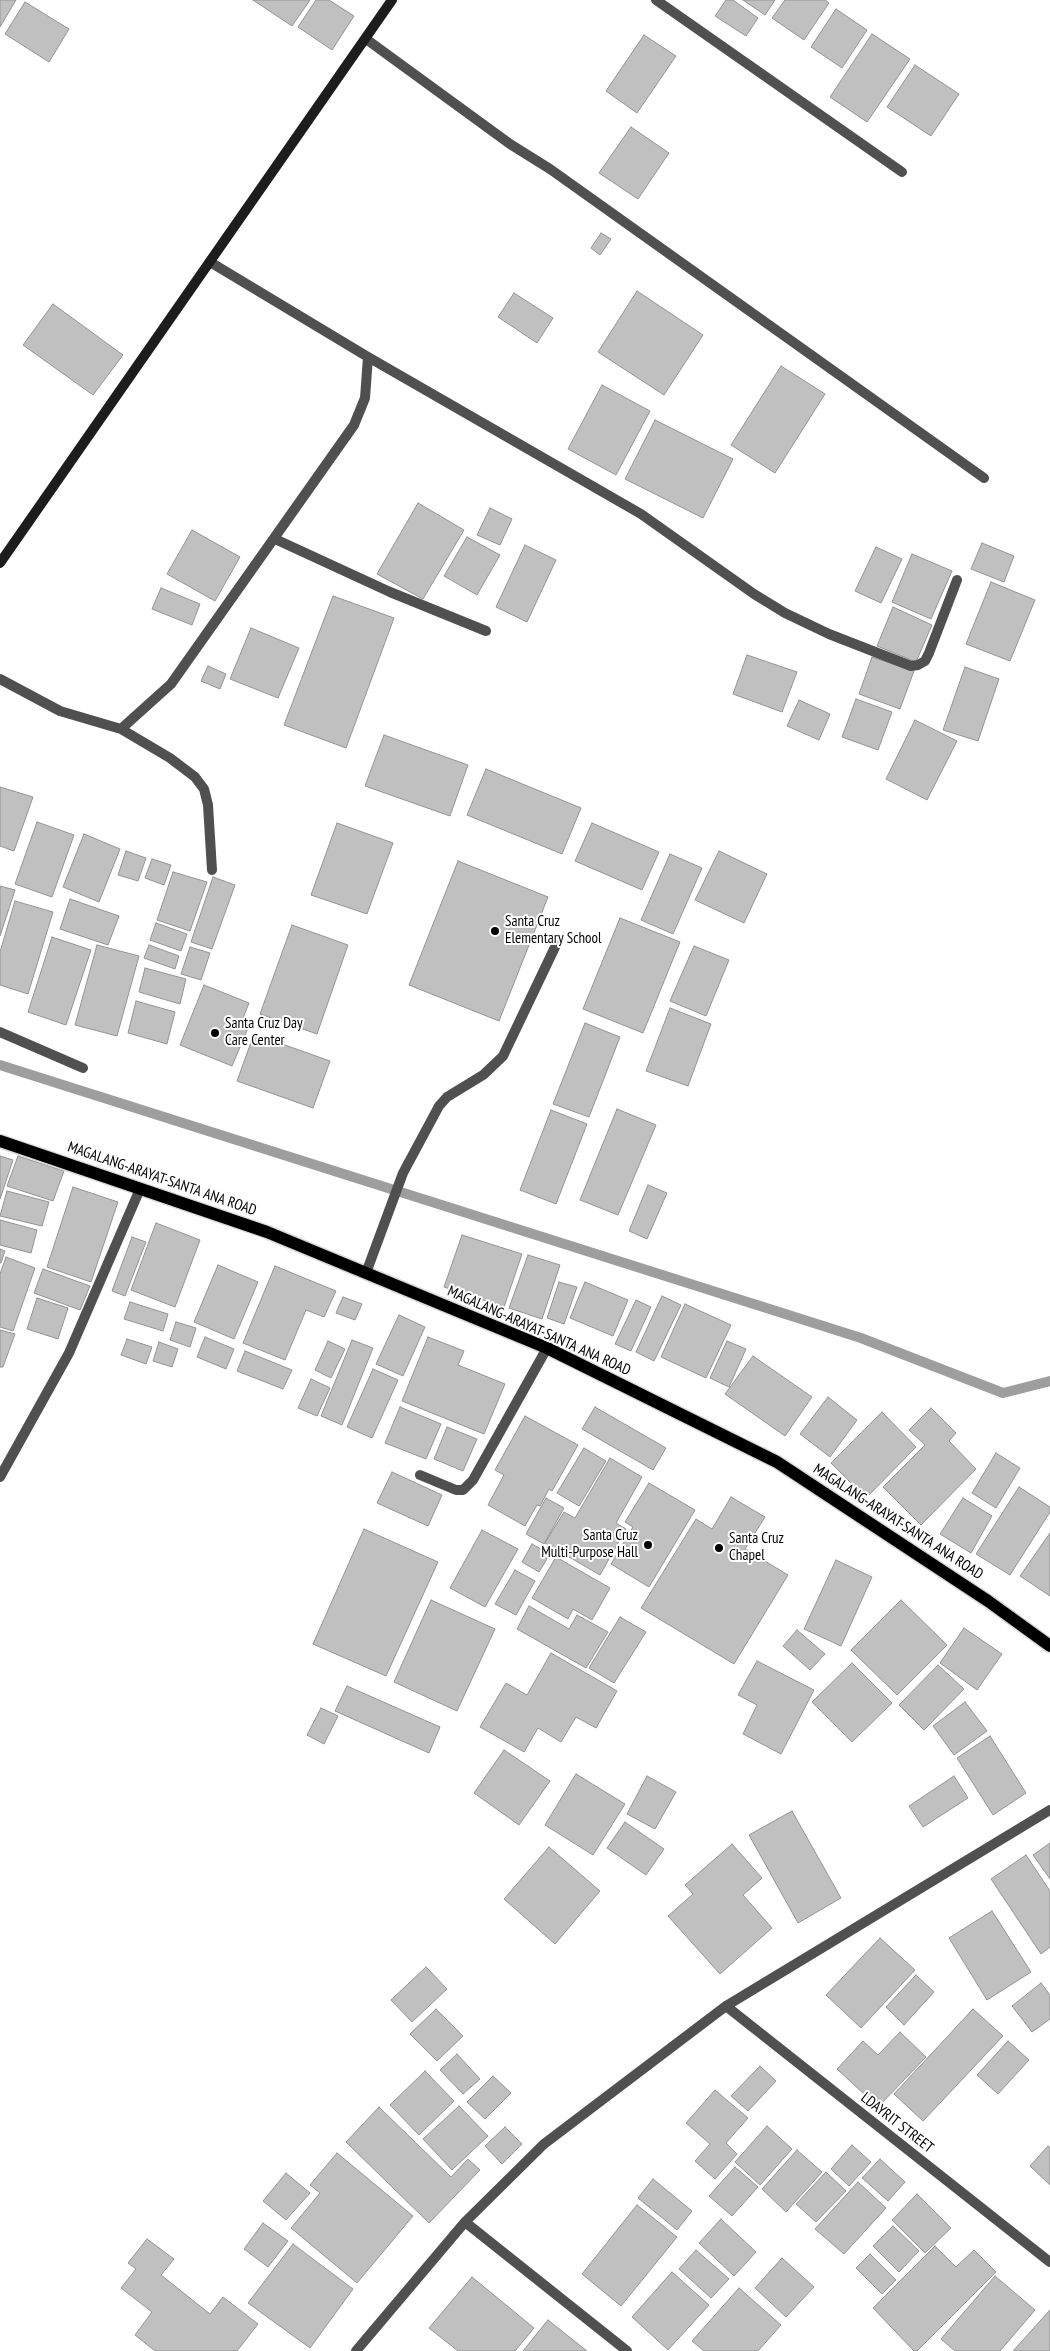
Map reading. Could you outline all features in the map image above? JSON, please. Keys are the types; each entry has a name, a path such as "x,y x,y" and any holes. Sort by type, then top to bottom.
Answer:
{"main road":[{"name":"MAGALANG-ARAYAT-SANTA ANA ROAD","path":"0,1141 267,1232 547,1348 777,1462 988,1601 1050,1646"}],"street":[{"path":"0,563 392,0"},
{"path":"656,0 902,172"},
{"path":"366,38 510,144 550,169 984,478"},
{"path":"210,262 368,357 641,514 784,613 865,649 911,666 925,661 957,580"},
{"path":"121,728 171,684 354,425 365,398 368,357"},
{"path":"275,538 390,592 486,631"},
{"path":"0,679 60,711 121,728 170,758 195,777 204,789 208,805 212,870"},
{"path":"366,1273 403,1173 439,1106 447,1097 483,1075 503,1056 556,945"},
{"path":"0,1032 82,1068"},
{"path":"0,1477 69,1352 140,1189"},
{"path":"420,1475 456,1490 463,1490 473,1480 547,1348"},
{"path":"356,2351 465,2222 544,2144 726,2006 1050,1810"},
{"name":"LDAYRIT STREET","path":"726,2006 1050,2262"},
{"path":"465,2222 627,2351"}],"building":[{"path":"0,0 16,0 0,27"},
{"path":"253,0 310,0 292,26"},
{"path":"316,0 329,0 354,16 332,50 298,27"},
{"path":"726,0 733,0 758,18 746,36 715,16"},
{"path":"743,0 775,0 765,15"},
{"path":"785,0 825,0 829,3 804,40 772,18"},
{"path":"25,2 69,29 49,62 5,34"},
{"path":"836,9 867,30 842,68 811,47"},
{"path":"872,34 910,59 867,122 830,97"},
{"path":"644,35 676,56 637,113 606,91"},
{"path":"915,65 959,94 931,136 887,107"},
{"path":"631,127 669,153 638,199 599,173"},
{"path":"601,233 611,239 600,255 591,248"},
{"path":"637,291 703,335 664,395 598,352"},
{"path":"514,293 553,318 537,343 498,317"},
{"path":"53,304 123,355 93,395 23,345"},
{"path":"781,366 825,394 775,473 731,445"},
{"path":"602,385 650,411 616,475 568,449"},
{"path":"655,420 733,459 703,518 625,479"},
{"path":"418,503 464,530 423,599 377,574"},
{"path":"490,508 512,519 500,545 477,535"},
{"path":"192,530 240,557 215,601 167,574"},
{"path":"467,537 500,555 477,595 444,576"},
{"path":"982,543 1014,556 1004,582 971,569"},
{"path":"525,545 556,560 527,622 496,607"},
{"path":"876,547 902,559 881,603 855,591"},
{"path":"912,554 952,571 931,619 892,602"},
{"path":"991,582 1035,600 1010,661 966,644"},
{"path":"161,588 200,604 192,625 152,609"},
{"path":"333,596 394,618 346,748 284,725"},
{"path":"893,607 932,625 916,662 877,646"},
{"path":"251,628 299,648 278,698 230,679"},
{"path":"747,655 797,672 782,712 733,694"},
{"path":"872,657 914,671 900,709 859,694"},
{"path":"208,666 226,674 220,689 201,681"},
{"path":"965,667 999,679 978,741 943,730"},
{"path":"856,699 892,712 878,750 842,737"},
{"path":"799,700 830,714 819,740 787,726"},
{"path":"915,720 957,741 927,800 886,779"},
{"path":"384,735 468,765 450,816 365,786"},
{"path":"486,769 581,808 562,854 467,815"},
{"path":"0,787 33,797 14,851 0,846"},
{"path":"37,822 74,835 52,897 15,884"},
{"path":"337,823 393,843 367,914 311,895"},
{"path":"592,823 659,852 642,890 575,861"},
{"path":"84,834 120,849 99,902 63,887"},
{"path":"126,851 146,858 138,881 118,875"},
{"path":"719,851 767,874 744,923 695,900"},
{"path":"670,854 702,868 673,934 641,920"},
{"path":"152,859 171,865 164,885 145,878"},
{"path":"458,861 548,897 499,1021 409,985"},
{"path":"173,872 207,882 190,931 157,920"},
{"path":"213,877 235,885 212,949 191,942"},
{"path":"0,886 15,890 0,936"},
{"path":"70,899 119,916 108,945 60,929"},
{"path":"15,901 53,912 28,994 0,985 0,952"},
{"path":"620,918 680,942 643,1033 583,1009"},
{"path":"156,923 187,934 181,951 150,940"},
{"path":"292,925 348,945 317,1034 260,1014"},
{"path":"52,937 91,950 66,1025 28,1012"},
{"path":"97,945 139,956 117,1036 75,1025"},
{"path":"149,945 179,956 175,969 144,958"},
{"path":"694,946 729,960 706,1016 670,1001"},
{"path":"190,947 210,953 201,980 181,974"},
{"path":"145,968 186,979 180,1004 139,992"},
{"name":"Santa Cruz Day Care Center","path":"204,985 249,1003 243,1018 251,1021 232,1066 180,1045"},
{"path":"136,1001 175,1012 167,1044 128,1033"},
{"path":"670,1008 711,1024 688,1086 646,1071"},
{"path":"585,1023 620,1037 589,1117 553,1104"},
{"path":"254,1034 330,1061 313,1108 237,1081"},
{"path":"617,1109 656,1125 618,1215 580,1200"},
{"path":"551,1110 587,1124 556,1204 520,1190"},
{"path":"0,1156 13,1160 0,1199"},
{"path":"18,1156 64,1171 53,1201 7,1186"},
{"path":"648,1185 667,1193 647,1239 629,1231"},
{"path":"73,1187 118,1202 91,1282 47,1267"},
{"path":"7,1191 49,1202 42,1226 0,1216"},
{"path":"0,1220 37,1230 31,1253 0,1245"},
{"path":"156,1223 200,1240 175,1307 131,1290"},
{"path":"462,1235 522,1254 504,1307 444,1287"},
{"path":"132,1237 146,1242 125,1296 112,1291"},
{"path":"0,1249 5,1251 1,1263 0,1263"},
{"path":"528,1255 560,1265 542,1319 509,1308"},
{"path":"6,1257 35,1268 13,1331 0,1327 0,1274"},
{"path":"218,1265 258,1282 234,1339 194,1322"},
{"path":"275,1266 336,1291 324,1317 306,1310 285,1360 243,1343"},
{"path":"43,1269 90,1286 80,1310 34,1293"},
{"path":"559,1282 577,1287 564,1324 547,1318"},
{"path":"585,1282 628,1300 613,1336 570,1318"},
{"path":"662,1296 681,1305 654,1361 636,1352"},
{"path":"343,1297 362,1304 355,1320 336,1313"},
{"path":"37,1298 68,1308 58,1339 27,1329"},
{"path":"636,1300 651,1307 631,1351 615,1344"},
{"path":"130,1302 168,1314 163,1331 124,1319"},
{"path":"685,1304 731,1325 706,1378 661,1357"},
{"path":"399,1315 425,1327 403,1376 376,1364"},
{"path":"176,1322 196,1328 190,1347 170,1340"},
{"path":"0,1330 15,1334 3,1367 0,1367"},
{"path":"205,1337 234,1349 226,1369 197,1357"},
{"path":"428,1337 464,1351 458,1365 505,1384 484,1434 402,1401"},
{"path":"127,1339 152,1347 146,1364 121,1355"},
{"path":"352,1340 373,1348 342,1425 321,1416"},
{"path":"328,1341 345,1349 331,1378 315,1370"},
{"path":"727,1341 746,1349 729,1387 710,1378"},
{"path":"159,1342 178,1349 172,1367 153,1361"},
{"path":"245,1351 292,1370 283,1389 237,1371"},
{"path":"753,1356 812,1397 785,1436 725,1394"},
{"path":"373,1369 398,1380 372,1438 347,1427"},
{"path":"311,1379 330,1388 317,1416 298,1408"},
{"path":"828,1397 857,1420 830,1457 800,1434"},
{"path":"400,1407 441,1424 426,1459 385,1443"},
{"path":"595,1407 666,1448 653,1470 582,1429"},
{"path":"931,1408 956,1433 949,1441 976,1469 921,1525 883,1487 925,1445 909,1430"},
{"path":"882,1412 916,1447 866,1498 831,1463"},
{"path":"525,1416 578,1445 552,1491 549,1489 540,1506 537,1505 525,1526 488,1505 504,1475 495,1470"},
{"path":"447,1427 477,1439 463,1471 434,1459"},
{"path":"584,1448 606,1461 579,1506 557,1493"},
{"path":"996,1453 1020,1468 996,1508 972,1493"},
{"path":"610,1458 642,1477 616,1523 626,1529 600,1575 545,1543 564,1512 575,1518"},
{"path":"392,1472 442,1495 428,1526 377,1503"},
{"name":"Santa Cruz Multi-Purpose Hall","path":"649,1483 695,1510 649,1587 611,1564 633,1527 625,1522"},
{"path":"1019,1487 1050,1507 1050,1512 1010,1575 976,1554"},
{"path":"731,1497 765,1517 745,1549 788,1575 734,1664 641,1608 696,1519 712,1529"},
{"path":"546,1498 564,1508 544,1544 526,1534"},
{"path":"963,1498 992,1516 971,1553 940,1534"},
{"path":"364,1529 438,1562 386,1676 313,1644"},
{"path":"482,1530 518,1549 485,1607 450,1588"},
{"path":"1050,1533 1050,1596 1020,1576"},
{"path":"532,1544 550,1554 539,1572 522,1562"},
{"path":"556,1557 610,1588 592,1620 573,1609 568,1619 532,1598"},
{"path":"836,1560 872,1577 841,1646 804,1629"},
{"path":"515,1570 535,1581 516,1615 495,1604"},
{"path":"431,1600 495,1629 457,1711 394,1682"},
{"path":"901,1600 947,1645 897,1695 851,1650"},
{"path":"529,1606 569,1629 577,1615 608,1632 586,1668 517,1629"},
{"path":"620,1617 646,1632 614,1683 589,1668"},
{"path":"964,1628 1002,1654 977,1690 940,1663"},
{"path":"797,1630 825,1654 810,1670 783,1646"},
{"path":"551,1653 617,1691 596,1728 576,1717 561,1742 538,1728 524,1752 480,1727 506,1683 527,1695"},
{"path":"757,1661 814,1690 781,1754 743,1734 757,1705 738,1695"},
{"path":"852,1663 892,1703 852,1742 812,1702"},
{"path":"938,1665 964,1689 924,1730 899,1705"},
{"path":"347,1686 440,1727 429,1753 335,1711"},
{"path":"965,1702 987,1731 954,1755 933,1726"},
{"path":"321,1708 338,1716 324,1744 307,1735"},
{"path":"990,1736 1026,1793 993,1815 957,1758"},
{"path":"504,1750 550,1781 519,1825 474,1793"},
{"path":"576,1774 625,1804 593,1855 545,1825"},
{"path":"647,1776 676,1792 655,1829 627,1814"},
{"path":"954,1776 968,1798 923,1827 909,1806"},
{"path":"792,1811 841,1898 798,1923 749,1835"},
{"path":"625,1822 664,1849 646,1875 607,1848"},
{"path":"1050,1843 1050,1879 1033,1855"},
{"path":"732,1844 762,1878 743,1895 772,1928 720,1974 668,1916 693,1894 685,1885"},
{"path":"549,1847 600,1891 555,1944 504,1899"},
{"path":"1026,1855 1050,1891 1050,1947 1041,1954 991,1879"},
{"path":"992,1911 1031,1972 987,2000 949,1938"},
{"path":"880,1938 915,1970 861,2028 826,1995"},
{"path":"426,1967 447,1989 412,2022 391,2000"},
{"path":"916,1975 934,1992 904,2025 886,2007"},
{"path":"1041,1983 1050,1995 1050,2019 1032,2032 1012,2006"},
{"path":"436,2009 463,2036 437,2061 410,2034"},
{"path":"973,2009 1003,2036 923,2121 894,2094"},
{"path":"900,2032 926,2057 878,2107 837,2069 863,2041 878,2055"},
{"path":"1008,2041 1029,2060 998,2094 977,2075"},
{"path":"457,2054 480,2079 463,2094 440,2070"},
{"path":"760,2066 776,2081 748,2111 731,2096"},
{"path":"425,2071 454,2101 419,2135 390,2105"},
{"path":"493,2076 511,2093 485,2119 467,2102"},
{"path":"715,2090 748,2118 726,2143 737,2154 715,2179 695,2161 710,2144 686,2123"},
{"path":"459,2106 488,2136 452,2170 423,2139"},
{"path":"379,2107 451,2177 468,2159 480,2170 429,2223 346,2142"},
{"path":"767,2126 792,2149 760,2185 735,2162"},
{"path":"505,2127 522,2144 502,2164 485,2146"},
{"path":"852,2145 871,2162 849,2186 831,2169"},
{"path":"1048,2146 1050,2148 1050,2185 1030,2166"},
{"path":"797,2150 822,2172 786,2212 762,2189"},
{"path":"337,2153 413,2216 357,2283 291,2228 320,2193 310,2185"},
{"path":"880,2159 905,2182 888,2201 862,2178"},
{"path":"735,2167 758,2187 732,2216 709,2196"},
{"path":"826,2172 846,2191 816,2222 796,2204"},
{"path":"286,2173 310,2193 286,2220 263,2201"},
{"path":"653,2179 692,2211 677,2230 638,2198"},
{"path":"858,2182 886,2208 844,2254 815,2229"},
{"path":"917,2194 951,2228 925,2253 892,2220"},
{"path":"637,2205 677,2237 621,2306 582,2274"},
{"path":"721,2219 756,2252 734,2276 699,2243"},
{"path":"263,2223 288,2241 268,2267 244,2249"},
{"path":"893,2226 919,2251 899,2272 873,2246"},
{"path":"147,2239 174,2259 161,2275 210,2314 223,2297 258,2324 237,2351 155,2351 135,2335 152,2312 121,2288 136,2269 128,2263"},
{"path":"293,2244 353,2289 310,2348 248,2303"},
{"path":"935,2246 956,2267 974,2250 996,2272 917,2351 914,2351 873,2308"},
{"path":"696,2250 729,2279 711,2298 679,2269"},
{"path":"870,2254 896,2280 882,2294 856,2268"},
{"path":"782,2258 814,2287 786,2317 755,2288"},
{"path":"672,2272 709,2305 668,2350 632,2317"},
{"path":"995,2276 1035,2310 1000,2351 955,2351 941,2339"},
{"path":"472,2277 534,2328 515,2351 458,2351 429,2328"},
{"path":"739,2288 781,2325 758,2351 704,2351 692,2341"},
{"path":"1050,2310 1050,2351 1013,2351"},
{"path":"548,2320 587,2351 523,2351"}],"waterway":[{"path":"0,1065 861,1338 1003,1393 1050,1381"}],"place":[{"name":"Santa Cruz Elementary School","path":"495,931"},
{"name":"Santa Cruz Day Care Center","path":"215,1033"},
{"name":"Santa Cruz Multi-Purpose Hall","path":"648,1545"},
{"name":"Santa Cruz Chapel","path":"719,1548"}]}
